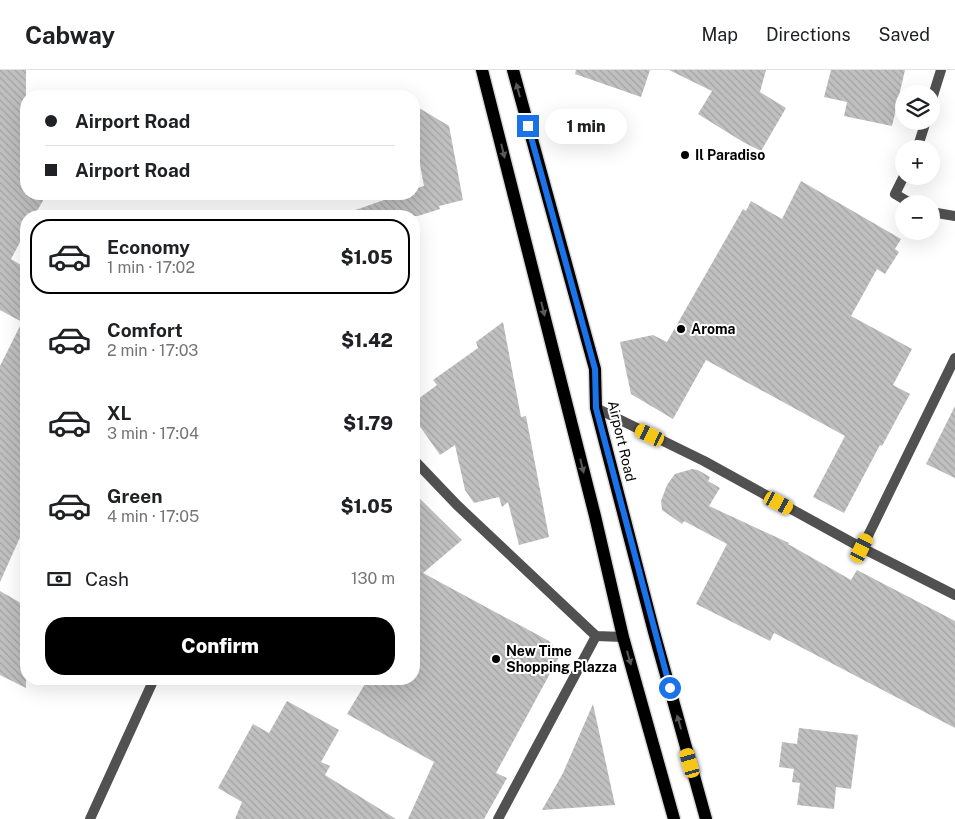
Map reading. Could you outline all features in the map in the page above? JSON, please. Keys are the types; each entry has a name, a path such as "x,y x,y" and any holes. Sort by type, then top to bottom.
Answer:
{"main road":[{"path":"482,70 592,506 623,638 674,819"},
{"name":"Airport Road","path":"513,70 595,369 596,408 651,622 706,819"}],"street":[{"path":"936,85 941,70"},
{"path":"940,214 955,216"},
{"path":"862,548 955,358"},
{"path":"596,408 704,461 862,548 955,595"},
{"path":"420,466 457,505 596,636 623,638"},
{"path":"498,819 596,636"},
{"path":"90,819 151,685"}],"building":[{"path":"0,70 26,70 26,90 20,90 20,200 43,200 38,210 20,210 20,242 11,259 20,264 20,321 0,310"},
{"path":"576,70 650,70 641,97 575,74"},
{"path":"669,70 766,70 760,92 786,108 761,151 698,114 712,91"},
{"path":"831,70 905,70 902,85 895,85 895,113 892,126 844,116 847,102 824,97"},
{"path":"420,109 449,126 463,200 439,206 440,209 420,215 420,210 356,210 384,200 420,200 420,187 424,186 420,164"},
{"path":"801,181 895,236 895,240 900,240 895,249 899,252 885,274 877,269 851,316 912,349 893,385 910,394 844,513 813,497 845,436 706,360 673,419 631,394 620,342 653,335 667,342 743,209 746,211 751,201 782,219"},
{"path":"503,322 521,417 526,416 549,537 519,545 508,502 502,507 499,497 474,503 465,490 455,445 440,455 420,427 420,398 437,385 433,380 478,348 476,342"},
{"path":"20,326 20,537 0,582 0,366"},
{"path":"955,406 955,478 926,464"},
{"path":"692,469 698,470 710,477 708,481 720,488 709,506 789,543 851,580 857,570 955,621 955,728 774,633 770,641 696,604 727,544 684,521 682,524 662,510 661,501 672,478 675,474"},
{"path":"420,499 462,540 423,573 549,641 560,655 496,773 507,778 484,819 408,819 434,762 347,714 364,685 420,685"},
{"path":"0,591 20,603 20,685 0,675"},
{"path":"287,701 339,730 321,762 330,766 325,775 396,819 235,819 242,802 218,788 253,724 269,733"},
{"path":"593,704 615,805 542,810 563,773"},
{"path":"799,728 858,735 851,789 836,787 834,809 797,805 800,783 792,782 794,769 779,767 782,742 797,744"}],"place":[{"name":"Il Paradiso","path":"685,155"},
{"name":"Aroma","path":"681,329"},
{"name":"New Time Shopping Plazza","path":"496,659"}],"route":[{"path":"528,126 595,369 596,408 670,688"}]}
